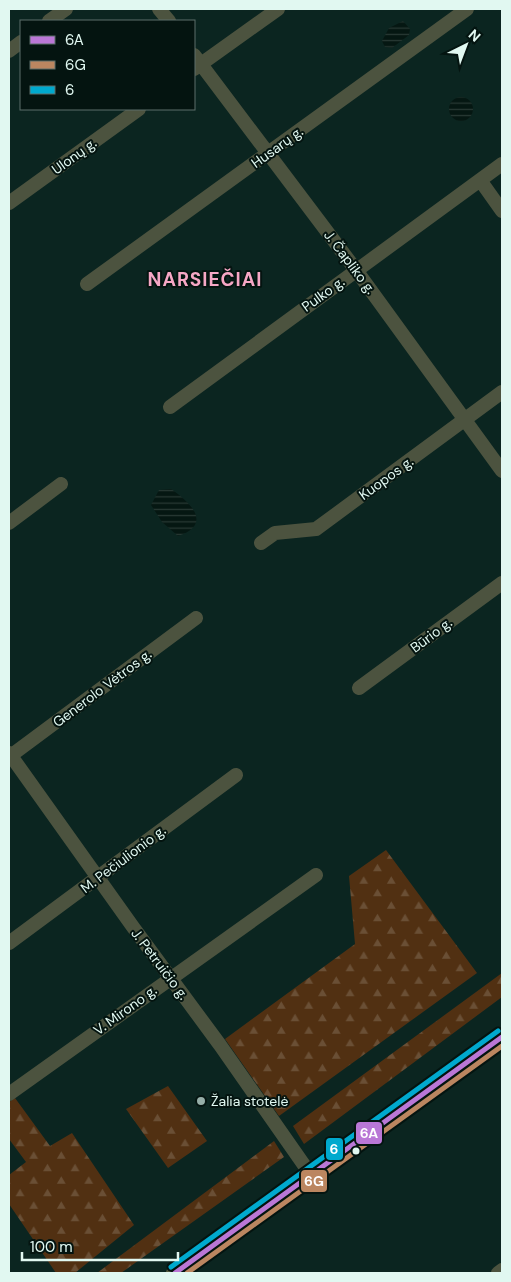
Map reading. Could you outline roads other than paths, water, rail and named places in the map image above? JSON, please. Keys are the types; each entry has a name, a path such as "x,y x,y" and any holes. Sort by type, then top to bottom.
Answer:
{"main road":[{"path":"175,1273 502,1037"}],"street":[{"path":"50,20 66,9"},
{"path":"159,9 168,20"},
{"path":"196,63 278,9"},
{"name":"Husarų g.","path":"87,284 467,9"},
{"path":"9,51 20,43"},
{"name":"J. Čapliko g.","path":"196,63 269,153 502,471"},
{"name":"Ulonų g.","path":"9,203 138,110"},
{"name":"Pulko g.","path":"170,407 502,164"},
{"path":"480,180 502,210"},
{"name":"Kuopos g.","path":"261,543 275,533 316,528 502,392"},
{"path":"9,523 61,484"},
{"name":"Būrio g.","path":"359,688 502,582"},
{"name":"Generolo Vėtros g.","path":"10,755 196,618"},
{"name":"J. Petruičio g.","path":"10,755 311,1176"},
{"name":"M. Pečiulionio g.","path":"9,943 236,775"},
{"name":"V. Mirono g.","path":"9,1094 316,875"},
{"path":"498,1273 502,1270"}],"place":[{"name":"Žalia stotelė","path":"201,1101"}],"district":[{"name":"NARSIEČIAI","path":"205,279"}]}
